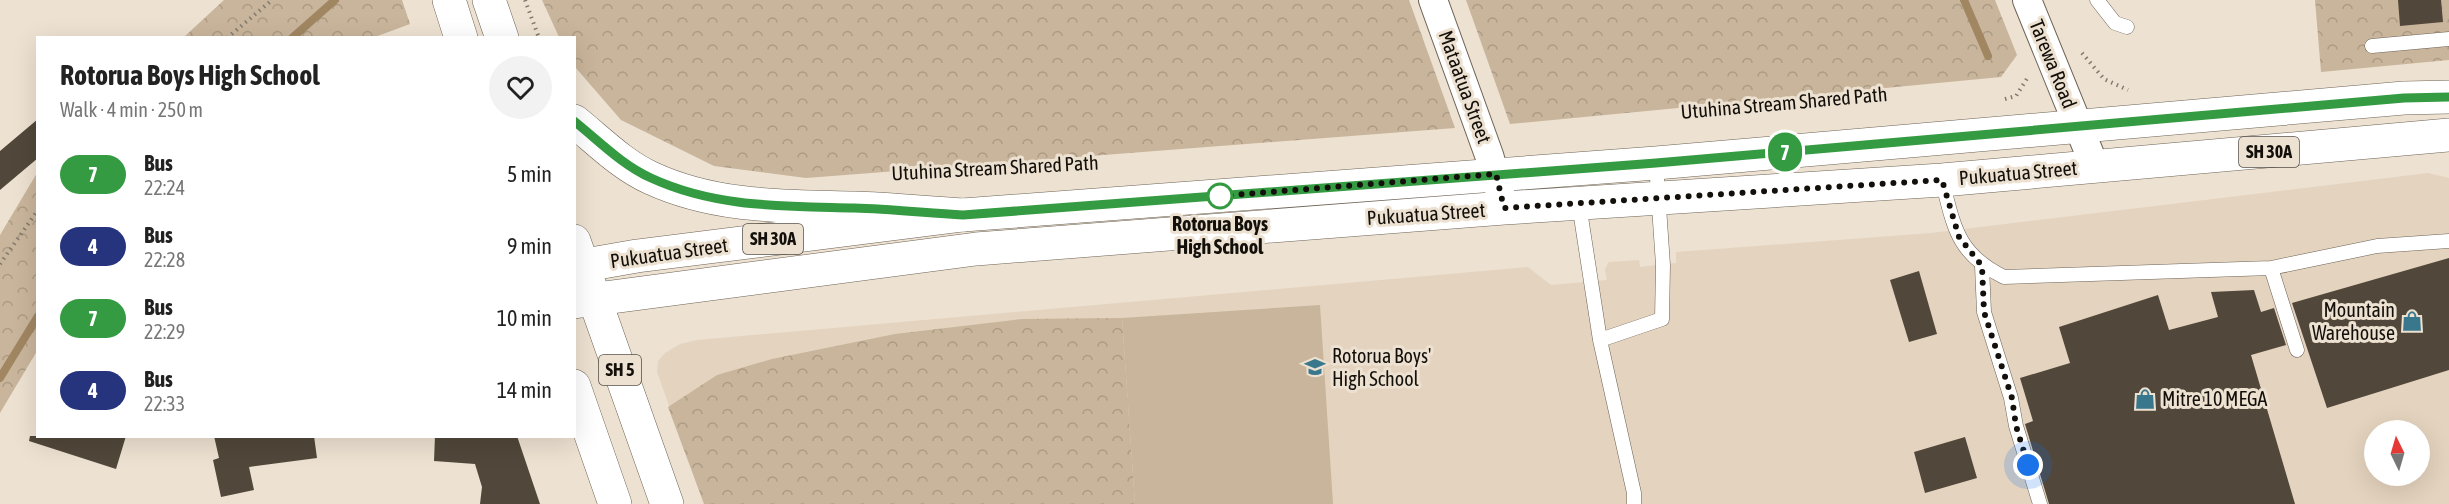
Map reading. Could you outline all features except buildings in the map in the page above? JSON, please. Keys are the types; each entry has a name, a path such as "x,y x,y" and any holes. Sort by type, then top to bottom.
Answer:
{"main road":[{"path":"449,0 460,36"},
{"path":"489,0 501,36"},
{"name":"Pukuatua Street","path":"577,258 637,256 963,215 1656,163 2404,98 2449,97"},
{"path":"576,123 622,161 649,177 714,200 749,205 876,209 963,215"},
{"path":"2351,145 2449,135"},
{"name":"Pukuatua Street","path":"584,300 976,249 1504,208 1942,180 2351,145"},
{"name":"SH 30A","path":"2351,145 2449,154"},
{"name":"SH 5","path":"577,258 584,300 667,504"},
{"name":"SH 5","path":"576,392 615,504"}],"street":[{"name":"Mataatua Street","path":"1433,0 1496,174 1504,208"},
{"name":"Tarewa Road","path":"2027,0 2080,127 2094,167"}],"lane":[{"path":"2097,0 2115,23 2127,27"},
{"path":"2372,46 2449,39"},
{"path":"1600,340 1662,319 1663,265 1656,163"},
{"path":"1942,180 1959,237 1982,266 2004,277 2039,278 2271,268 2377,246 2449,241"},
{"path":"1580,204 1600,340 1634,493 1634,504"},
{"path":"1982,266 1984,312 2012,398 2016,426 2040,504"},
{"path":"2271,268 2297,350"}],"path":[{"path":"228,36 273,0"},
{"path":"525,0 538,36"},
{"path":"1996,100 2016,96 2029,73"},
{"path":"0,264 36,213"}],"shaded area":[{"name":"Rotorua Boys' High School","path":"2428,173 2449,178 2449,504 704,504 657,372 658,361 665,353 680,344 697,340 1528,267 1551,285 1607,280 1605,269 1609,262 1639,260 1640,267 1676,263 1676,252 1931,233"}],"green space":[{"path":"224,0 402,0 410,24 378,36 185,36"},
{"path":"542,0 1409,0 1455,128 806,178 714,166 621,120 576,68 576,36 559,36"},
{"path":"1466,0 1995,0 2017,55 2001,77 1510,124"},
{"path":"2315,0 2449,0 2449,60 2321,72"},
{"path":"36,175 36,353 0,413 0,235"},
{"path":"1320,305 1333,504 1135,504 1122,318"},
{"path":"1122,318 1135,504 704,504 668,407 717,375 772,359 895,334 1022,319"}],"waterway":[{"path":"294,36 335,0"},
{"path":"1964,0 1988,56"},
{"path":"0,378 36,319"}],"bus line":[{"name":"7","path":"576,123 622,161 649,177 714,200 749,205 876,209 963,215 1656,163 2404,98 2449,97"}],"place":[{"name":"Rotorua Boys High School","path":"1220,196"},
{"name":"Mountain Warehouse","path":"2412,321"},
{"name":"Rotorua Boys' High School","path":"1315,367"},
{"name":"Mitre 10 MEGA","path":"2145,399"}],"route":[{"path":"1220,196 1218,196 1496,174 1504,208 1942,180 1957,233 1982,266 1984,312 2012,398 2016,426 2028,465"}]}
